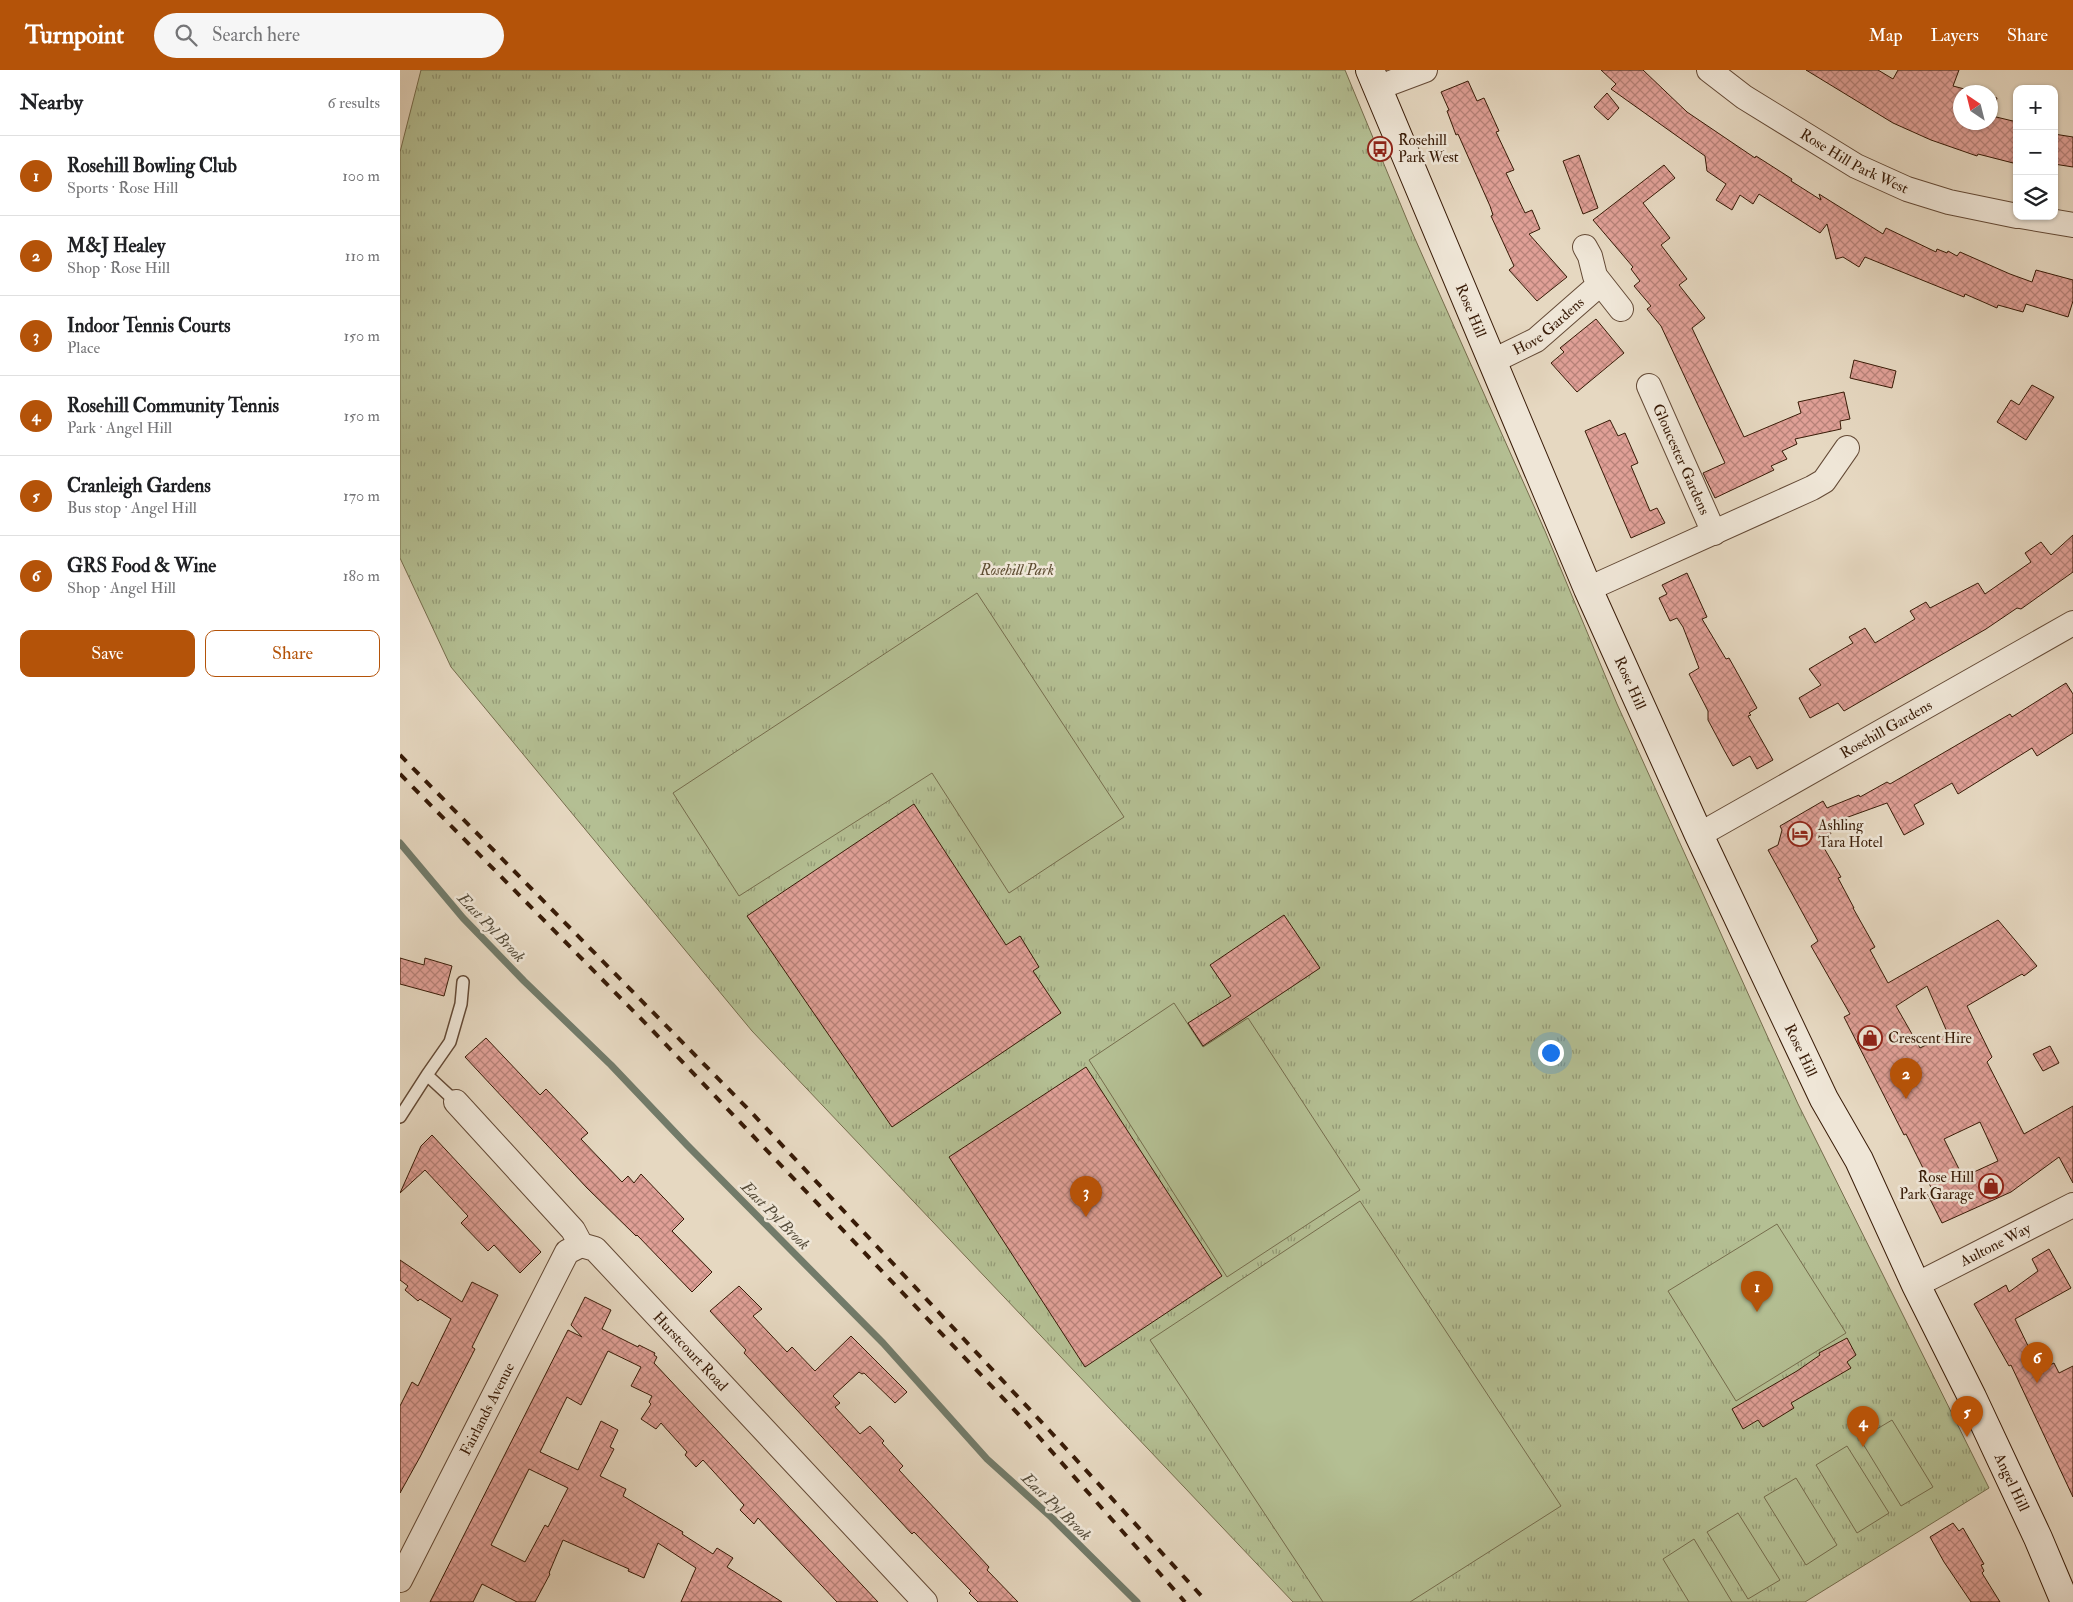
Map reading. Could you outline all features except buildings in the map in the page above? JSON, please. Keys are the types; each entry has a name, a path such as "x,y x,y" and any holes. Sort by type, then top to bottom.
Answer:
{"main road":[{"name":"Rose Hill","path":"1373,79 1588,589 1699,835 1824,1099 1859,1160 1916,1285"},
{"name":"Angel Hill","path":"1916,1285 1972,1397 2065,1602"}],"street":[{"path":"1373,79 1425,70"},
{"name":"Rose Hill Park West","path":"1709,70 1744,97 1856,166 1907,189 1949,202 2013,215"},
{"name":"Rose Hill Park West","path":"2042,220 2073,225"},
{"path":"1585,247 1590,256 1595,276 1621,309"},
{"name":"Hove Gardens","path":"1493,361 1536,340 1600,284"},
{"name":"Gloucester Gardens","path":"1649,386 1714,533"},
{"name":"Gloucester Gardens","path":"1588,589 1812,488 1824,481 1847,448"},
{"name":"Rosehill Gardens","path":"1699,835 2073,623"},
{"name":"Hurstcourt Road","path":"456,1102 573,1230 581,1245 595,1250 925,1602"},
{"name":"Aultone Way","path":"1916,1285 2073,1205"},
{"name":"Fairlands Avenue","path":"400,1580 567,1252 581,1245"}],"lane":[{"path":"400,1117 450,1042 461,1004 463,982"},
{"path":"428,1075 456,1102"}],"green space":[{"name":"Rosehill Park","path":"421,70 1345,70 1412,232 1545,531 1617,704 1798,1104 1989,1488 1805,1602 1293,1602 752,1031 451,667 400,558 400,152"},
{"path":"977,593 1124,817 1009,893 932,773 739,896 673,793"},
{"path":"1174,1003 1203,1047 1248,1018 1360,1190 1227,1277 1089,1060"},
{"path":"1360,1201 1561,1506 1410,1602 1323,1602 1150,1340"},
{"path":"1777,1224 1846,1333 1736,1401 1668,1291"},
{"path":"1892,1420 1933,1487 1901,1506 1860,1439"},
{"path":"1847,1446 1889,1513 1857,1533 1816,1465"},
{"path":"1796,1478 1837,1545 1806,1565 1764,1497"},
{"path":"1738,1513 1780,1580 1748,1599 1707,1532"},
{"path":"1694,1539 1732,1602 1689,1602 1663,1559"}],"waterway":[{"name":"East Pyl Brook","path":"400,843 463,918 524,981 611,1065 687,1145 883,1343 987,1459 1051,1517 1137,1602"}],"railway":[{"path":"400,755 751,1112 1049,1430 1207,1602"},
{"path":"400,774 653,1031 1023,1419 1185,1602"}],"place":[{"name":"Rosehill Park West","path":"1380,149"},
{"name":"Ashling Tara Hotel","path":"1800,834"},
{"name":"Crescent Hire","path":"1870,1038"},
{"name":"M&J Healey","path":"1906,1099"},
{"name":"Rose Hill Park Garage","path":"1991,1186"},
{"name":"Indoor Tennis Courts","path":"1086,1217"},
{"name":"Rosehill Bowling Club","path":"1757,1312"},
{"name":"GRS Food & Wine","path":"2037,1383"},
{"name":"Cranleigh Gardens","path":"1967,1437"},
{"name":"Rosehill Community Tennis","path":"1863,1447"}]}
